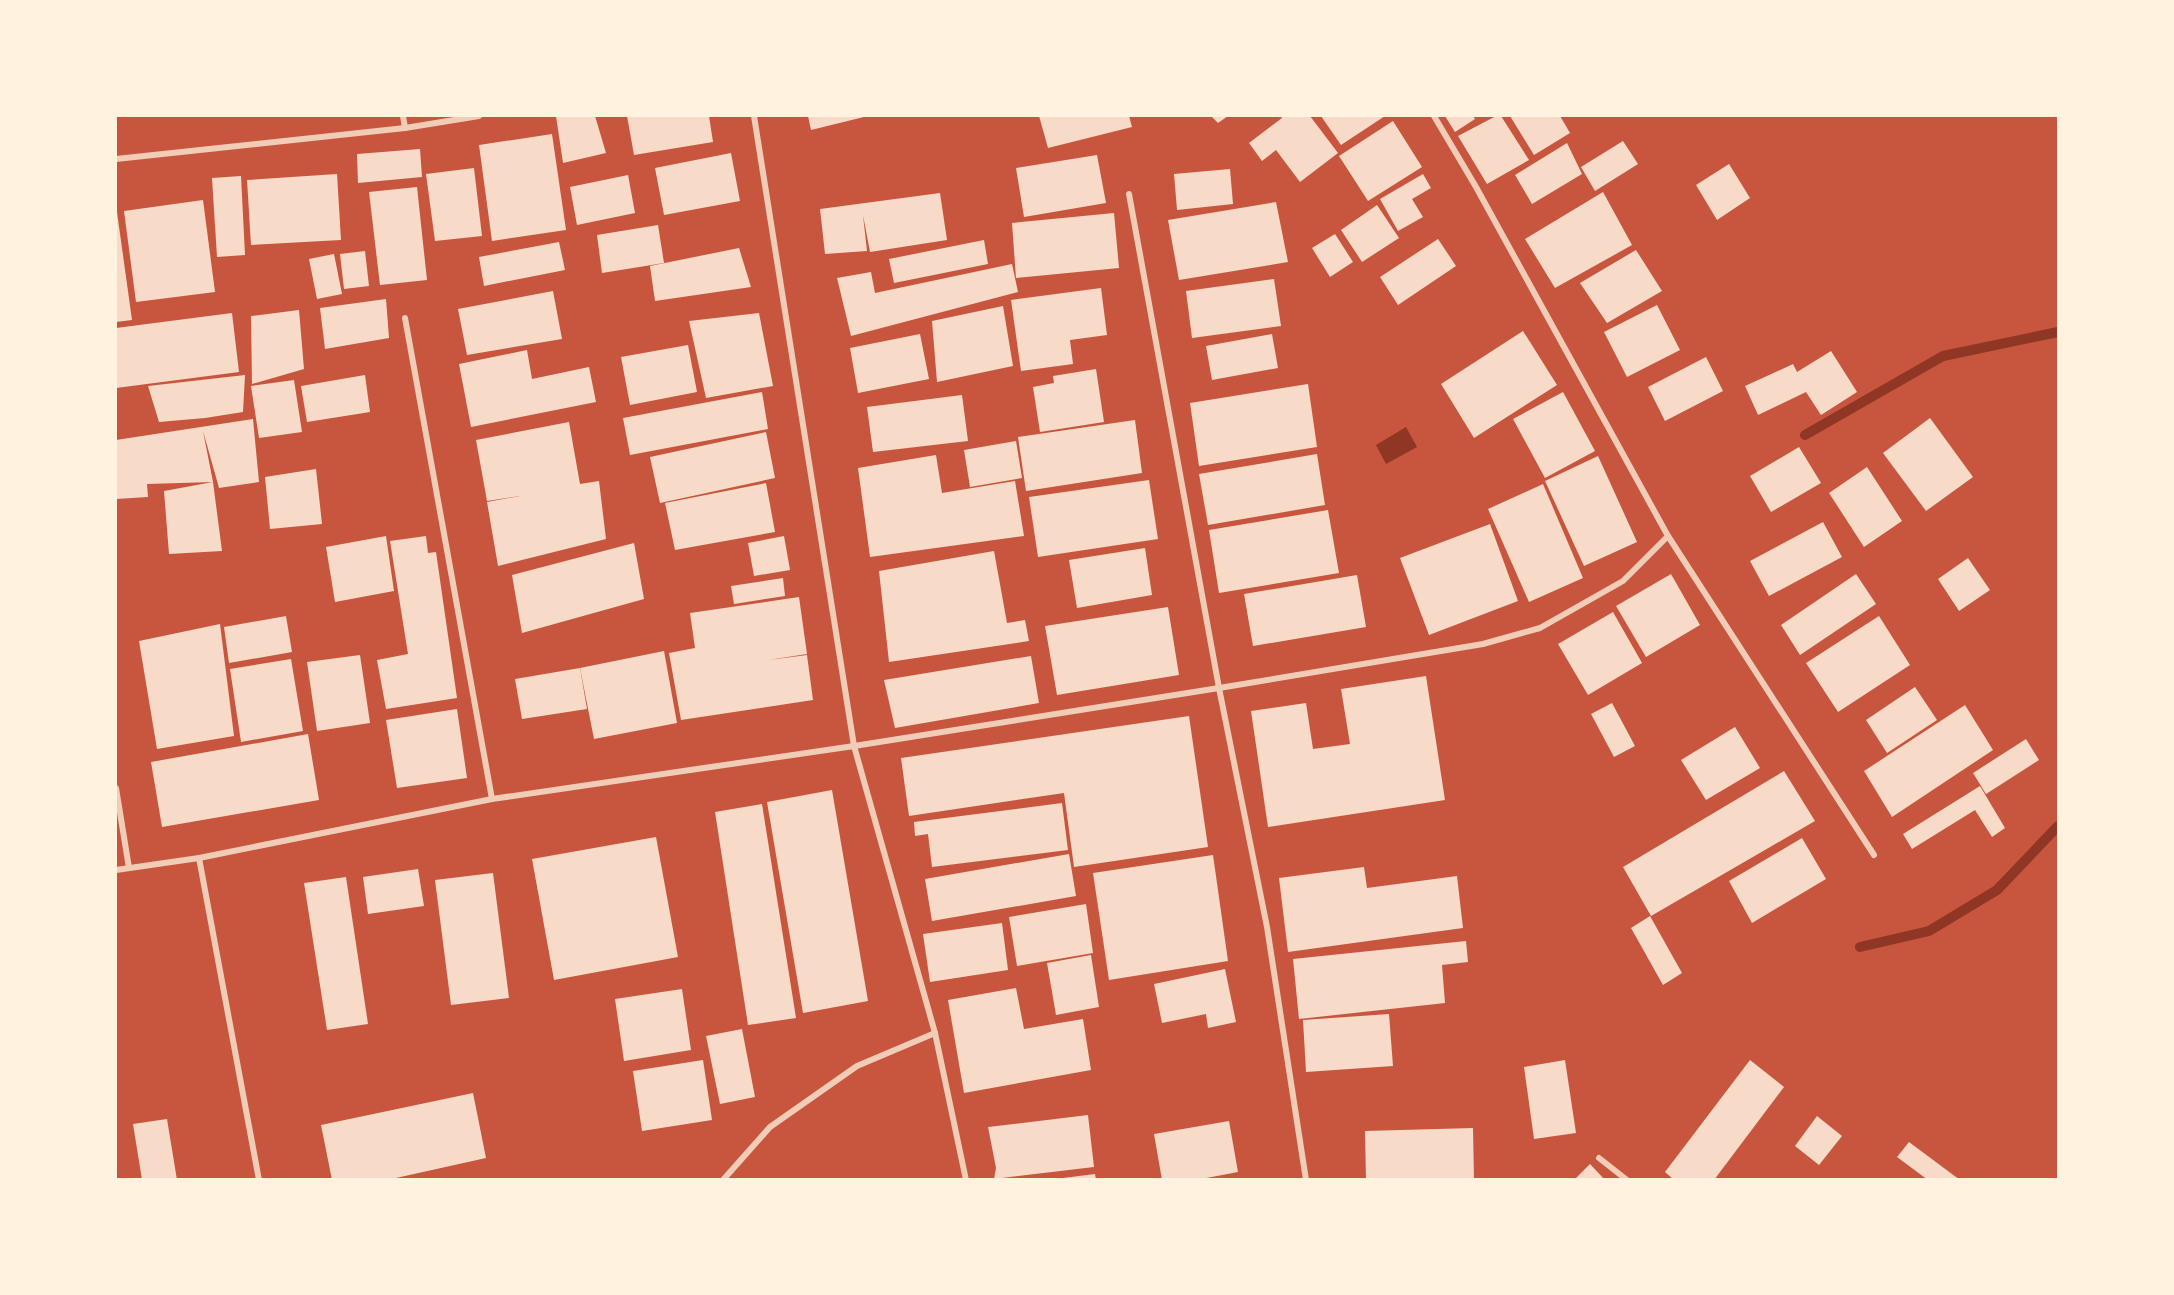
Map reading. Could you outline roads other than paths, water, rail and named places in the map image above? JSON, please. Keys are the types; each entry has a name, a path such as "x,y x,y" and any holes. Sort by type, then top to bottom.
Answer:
{"street":[{"path":"403,116 405,128"},
{"path":"116,159 405,128 479,116"},
{"path":"754,116 854,746 935,1033 966,1179"},
{"path":"1434,116 1476,187 1668,536 1874,855"},
{"path":"1129,194 1219,688 1267,927 1306,1179"},
{"path":"405,318 492,799"},
{"path":"116,870 200,858 492,799 854,746 1483,644 1540,628 1623,581 1668,536"},
{"path":"116,788 129,868"},
{"path":"200,858 259,1179"},
{"path":"723,1179 770,1126 858,1066 935,1033"},
{"path":"1599,1158 1627,1179"}],"waterway":[{"path":"1805,435 1943,356 2058,332"},
{"path":"1860,947 1929,931 1997,890 2058,826"}]}
